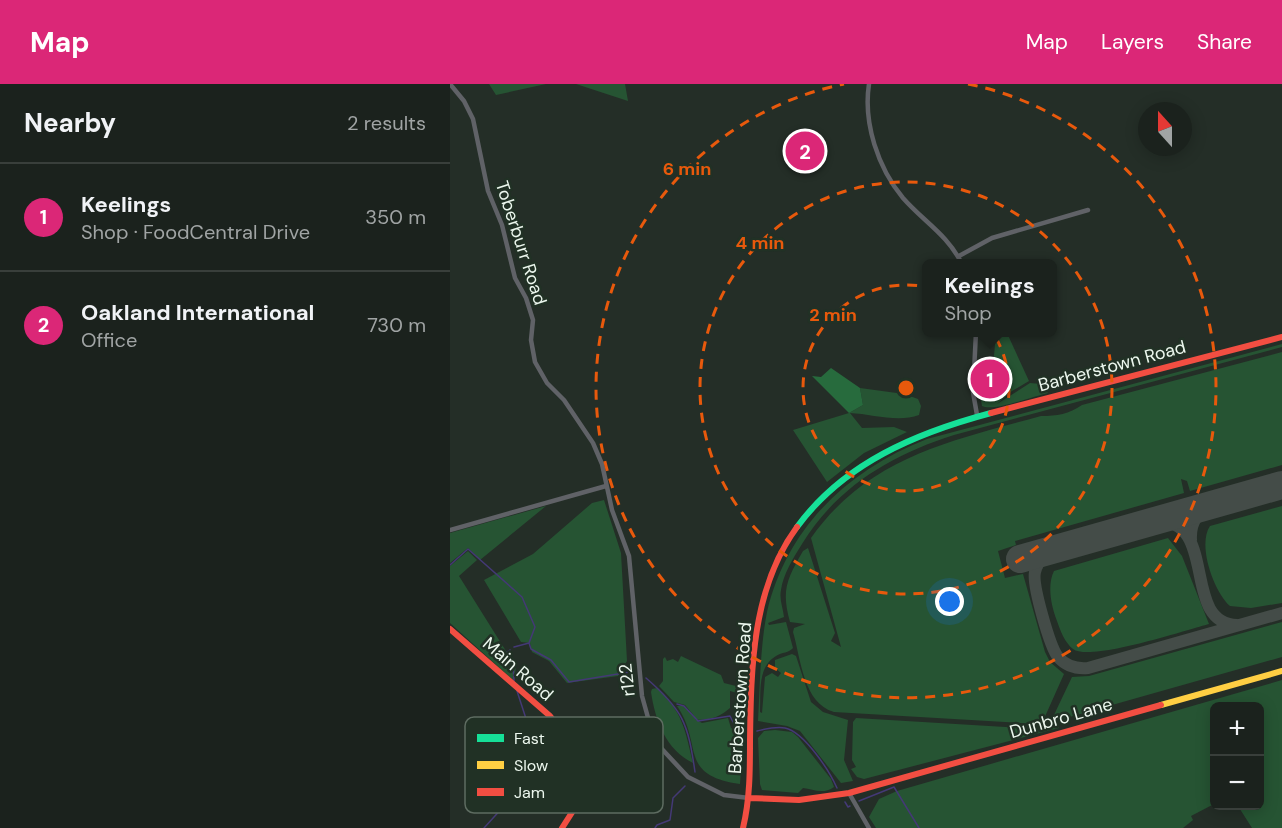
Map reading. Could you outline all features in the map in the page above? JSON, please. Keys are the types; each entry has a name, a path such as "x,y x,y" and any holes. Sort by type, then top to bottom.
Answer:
{"main road":[{"name":"Barberstown Road","path":"743,828 749,798 756,632 766,588 791,536 821,497 869,458 903,441 977,416 1282,337"},
{"name":"Main Road","path":"450,629 518,688 547,717"},
{"name":"Dunbro Lane","path":"749,798 820,800 1282,671"},
{"name":"Main Road","path":"562,828 573,813"}],"street":[{"name":"Toberburr Road","path":"450,84 464,101 473,119 488,191 501,225 515,278 526,298 533,320 531,340 535,362 546,383 564,400 593,443 602,464 606,486 625,543 631,572"},
{"path":"869,84 867,105 870,128 888,174 903,197 934,225 960,259"},
{"path":"959,256 992,238 1088,210"},
{"path":"976,337 973,392 977,416"},
{"path":"450,530 606,486"},
{"name":"r122","path":"631,572 642,696 648,717"},
{"name":"r122","path":"663,750 688,777 724,795 749,798"},
{"path":"849,793 869,828"}],"green space":[{"path":"489,84 546,84 496,95"},
{"path":"576,84 625,84 628,101"},
{"path":"996,337 1009,337 1029,381 1012,391 997,404 1030,383 1041,384 1048,393 995,407 982,406 977,376 980,377 984,394 996,389 993,370 983,372 984,386 978,366 993,367"},
{"path":"1282,344 1282,347 954,435 909,452 868,476 849,490 816,524 789,567 781,593 784,617 768,623 769,625 786,622 793,648 770,661 763,674 760,689 760,712 762,713 765,677 772,673 778,677 781,673 775,668 775,660 792,654 796,656 811,702 823,712 848,720 844,760 853,781 841,783 800,731 787,726 758,721 761,666 765,626 776,581 789,553 825,505 871,467 927,439"},
{"path":"1282,352 1282,465 1190,491 1187,481 1181,479 1184,493 1015,541 1016,545 998,551 1005,578 1023,574 1045,652 1050,662 1064,674 1043,721 1038,724 834,712 816,700 805,679 793,632 794,628 805,624 790,622 786,601 787,585 797,561 803,551 808,548 835,633 831,641 841,647 811,538 858,488 885,470 914,456 975,434 1041,416 1063,414 1082,405"},
{"path":"831,368 860,388 863,405 849,413 812,376 821,377"},
{"path":"860,388 904,394 918,399 921,406 919,415 894,418 850,413 862,428 894,427 907,432 864,453 827,482 793,430 849,413 863,405"},
{"path":"604,500 621,553 627,661 618,676 567,683 549,661 532,652 530,643 521,642 484,580 533,554 592,503"},
{"path":"546,506 480,560 468,548 450,563 450,533"},
{"path":"1282,506 1282,603 1251,608 1230,606 1213,580 1206,556 1206,534 1210,526"},
{"path":"1168,538 1182,556 1209,624 1117,648 1083,652 1073,649 1063,636 1053,609 1050,589 1054,571"},
{"path":"468,551 477,560 459,576 516,667 514,681 450,623 450,566"},
{"path":"1282,622 1282,657 1059,720 1053,717 1072,677 1089,676"},
{"path":"681,656 721,675 724,683 744,688 745,695 730,691 730,708 722,714 708,719 695,719 702,723 728,718 731,728 743,736 740,784 720,780 707,774 700,766 685,720 677,706 684,706 695,717 685,705 674,702 659,686 663,681 663,659 665,657 667,661 673,659 678,662"},
{"path":"1282,680 1282,828 1252,828 1241,810 1264,810 1264,702 1210,702 1210,806 1191,816 1193,820 1183,828 876,828 869,817 879,799 897,791"},
{"path":"657,688 678,714 693,763 676,750 663,733 663,717 657,717 655,713 652,689"},
{"path":"856,718 1040,729 1058,725 1059,728 864,779 857,777 851,769 856,767 852,760 853,722"},
{"path":"764,731 792,732 798,737 831,779 834,787 822,791 803,788 798,793 762,790 758,738"}],"waterway":[{"path":"450,565 468,549 522,597 535,627 529,643 531,649 551,660 569,682 630,672"},
{"path":"514,647 529,643"},
{"path":"510,650 507,652 513,661 514,681"},
{"path":"646,678 668,699 682,719 690,741 695,772"},
{"path":"517,691 525,717"},
{"path":"677,704 684,706 698,721 730,716 736,728 744,730"},
{"path":"757,731 778,727 792,731 808,744 837,788"},
{"path":"655,828 670,820 673,798 685,786"},
{"path":"859,801 894,787 919,828"},
{"path":"845,802 848,807 850,806"},
{"path":"484,828 498,813"}],"taxiway":[{"path":"1191,540 1192,527 1196,518 1215,504"},
{"path":"1155,521 1175,525 1187,536 1194,552 1209,607 1220,620 1237,625"},
{"path":"1056,549 1038,564 1035,572 1036,589 1042,616 1055,651 1061,660 1072,666 1088,668 1282,613"}],"runway":[{"path":"1020,559 1282,485"}],"traffic: fast":[{"path":"797,527 837,485 859,468 909,441 991,413"}],"traffic: slow":[{"path":"1161,705 1282,671"}],"traffic: jam":[{"path":"991,413 1282,337"},
{"path":"743,828 749,784 751,685 757,630 771,576 782,551 797,527"},
{"path":"450,629 551,717"},
{"path":"749,798 799,800 849,793 1161,705"},
{"path":"562,828 572,813"}],"place":[{"name":"Oakland International","path":"805,151"},
{"name":"Keelings","path":"990,379"}]}
